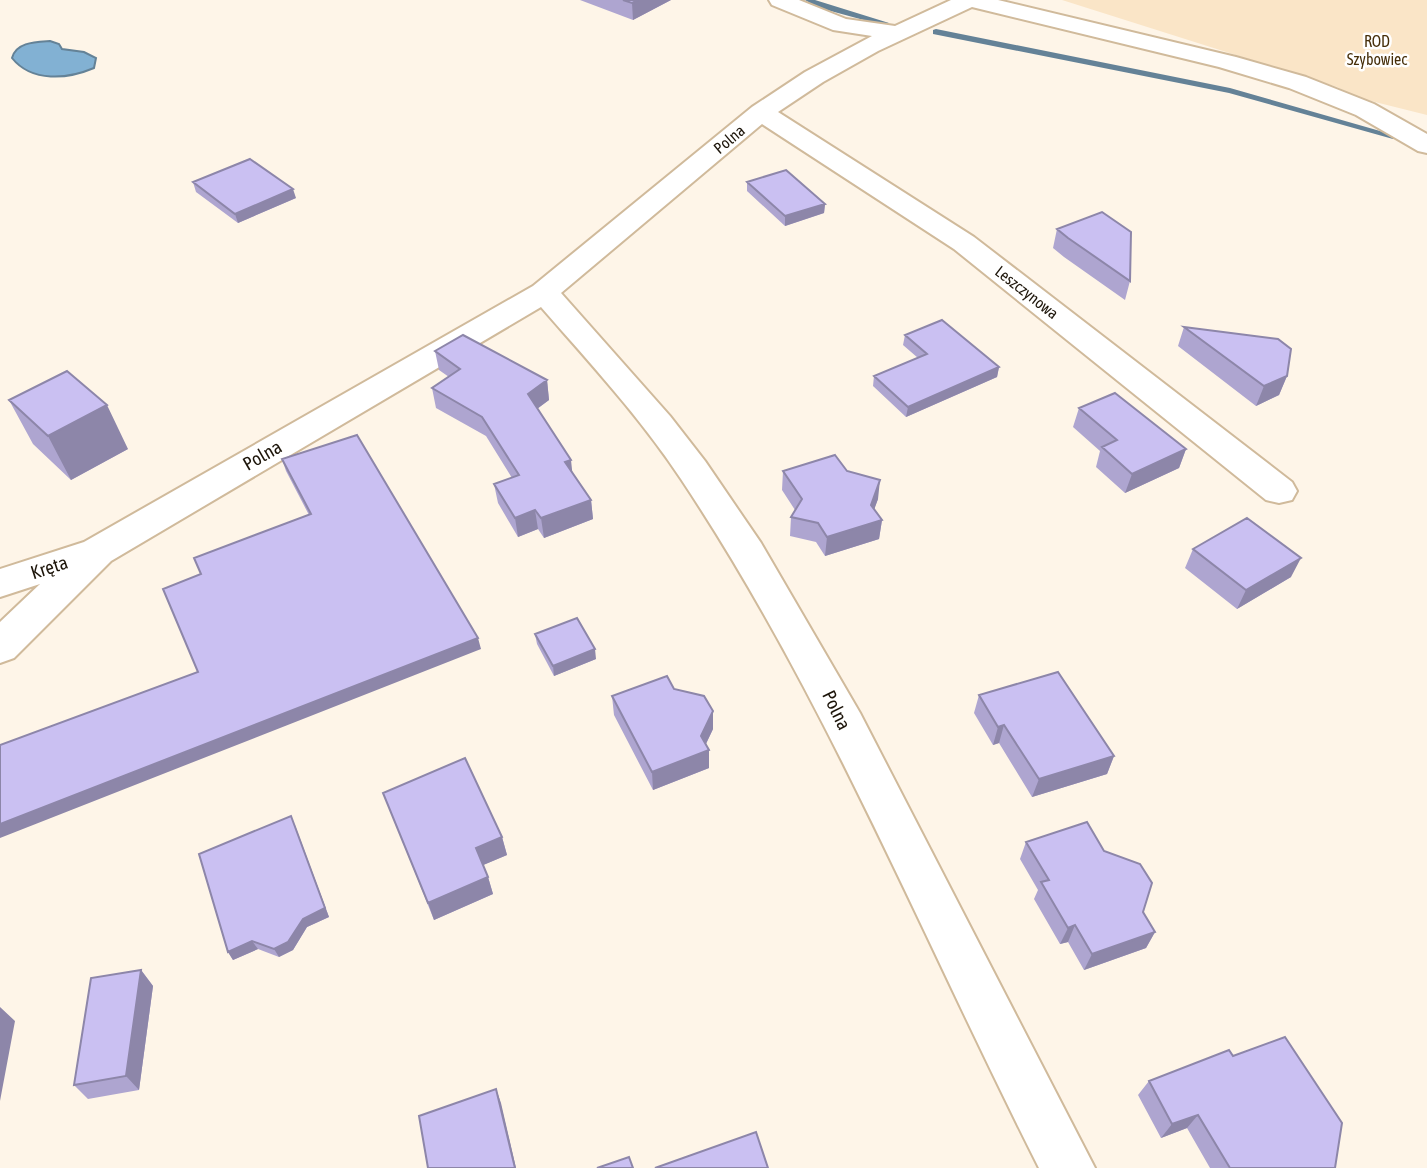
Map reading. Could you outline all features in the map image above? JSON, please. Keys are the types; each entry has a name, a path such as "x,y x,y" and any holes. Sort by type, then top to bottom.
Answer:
{"street":[{"name":"Polna","path":"780,0 841,25 897,33"},
{"name":"Polna","path":"0,647 98,551 544,292 761,112 814,77 897,33 929,21 969,0"},
{"path":"969,0 1224,61 1271,75 1343,100 1402,128 1427,145"},
{"name":"Leszczynowa","path":"761,112 964,243 1279,491"},
{"name":"Polna","path":"544,292 628,386 693,470 760,575 823,681 1015,1069 1068,1168"},
{"name":"Kręta","path":"0,583 98,551"}],"green space":[{"name":"ROD Szybowiec","path":"1062,0 1427,0 1427,115 1359,98 1337,87"}],"water":[{"path":"50,41 59,44 62,49 84,52 96,58 94,68 73,75 40,75 20,66 12,58 22,46"}],"building":[{"path":"250,159 293,189 235,214 193,182"},
{"path":"786,170 825,204 785,216 747,182"},
{"path":"1102,212 1131,232 1130,281 1057,229"},
{"path":"942,320 999,367 908,407 874,376 927,354 905,335"},
{"path":"1184,327 1278,339 1291,349 1287,376 1264,386"},
{"path":"463,335 547,380 528,394 571,460 565,462 591,500 541,518 535,510 515,518 494,484 519,475 482,417 432,388 460,369 435,351"},
{"path":"67,371 107,405 48,436 9,400"},
{"path":"1115,393 1186,449 1132,474 1102,447 1117,440 1079,408"},
{"path":"357,435 478,638 0,824 0,745 198,672 163,589 201,574 194,558 311,514 282,459"},
{"path":"835,455 847,471 880,480 871,505 882,520 827,537 818,523 791,517 802,499 783,471"},
{"path":"1247,518 1301,558 1246,590 1193,549"},
{"path":"577,618 595,649 553,666 535,634"},
{"path":"1058,672 1114,756 1039,779 1004,725 998,727 979,695"},
{"path":"667,676 674,689 704,696 713,711 701,736 709,750 652,772 612,696"},
{"path":"465,758 502,837 476,848 488,877 428,903 383,793"},
{"path":"291,816 325,908 303,919 288,942 274,949 252,941 228,952 199,854"},
{"path":"1087,822 1104,851 1140,864 1152,883 1143,912 1155,932 1092,954 1075,925 1068,928 1041,882 1049,880 1026,842"},
{"path":"141,970 126,1076 74,1085 91,978"},
{"path":"1285,1037 1342,1123 1335,1168 1230,1168 1198,1115 1172,1124 1149,1081 1229,1050 1233,1056"},
{"path":"496,1089 515,1168 428,1168 419,1116"},
{"path":"756,1132 768,1168 655,1168"},
{"path":"629,1157 633,1168 597,1168"}],"waterway":[{"path":"809,0 885,23"},
{"path":"936,32 1230,91 1396,137"}]}
